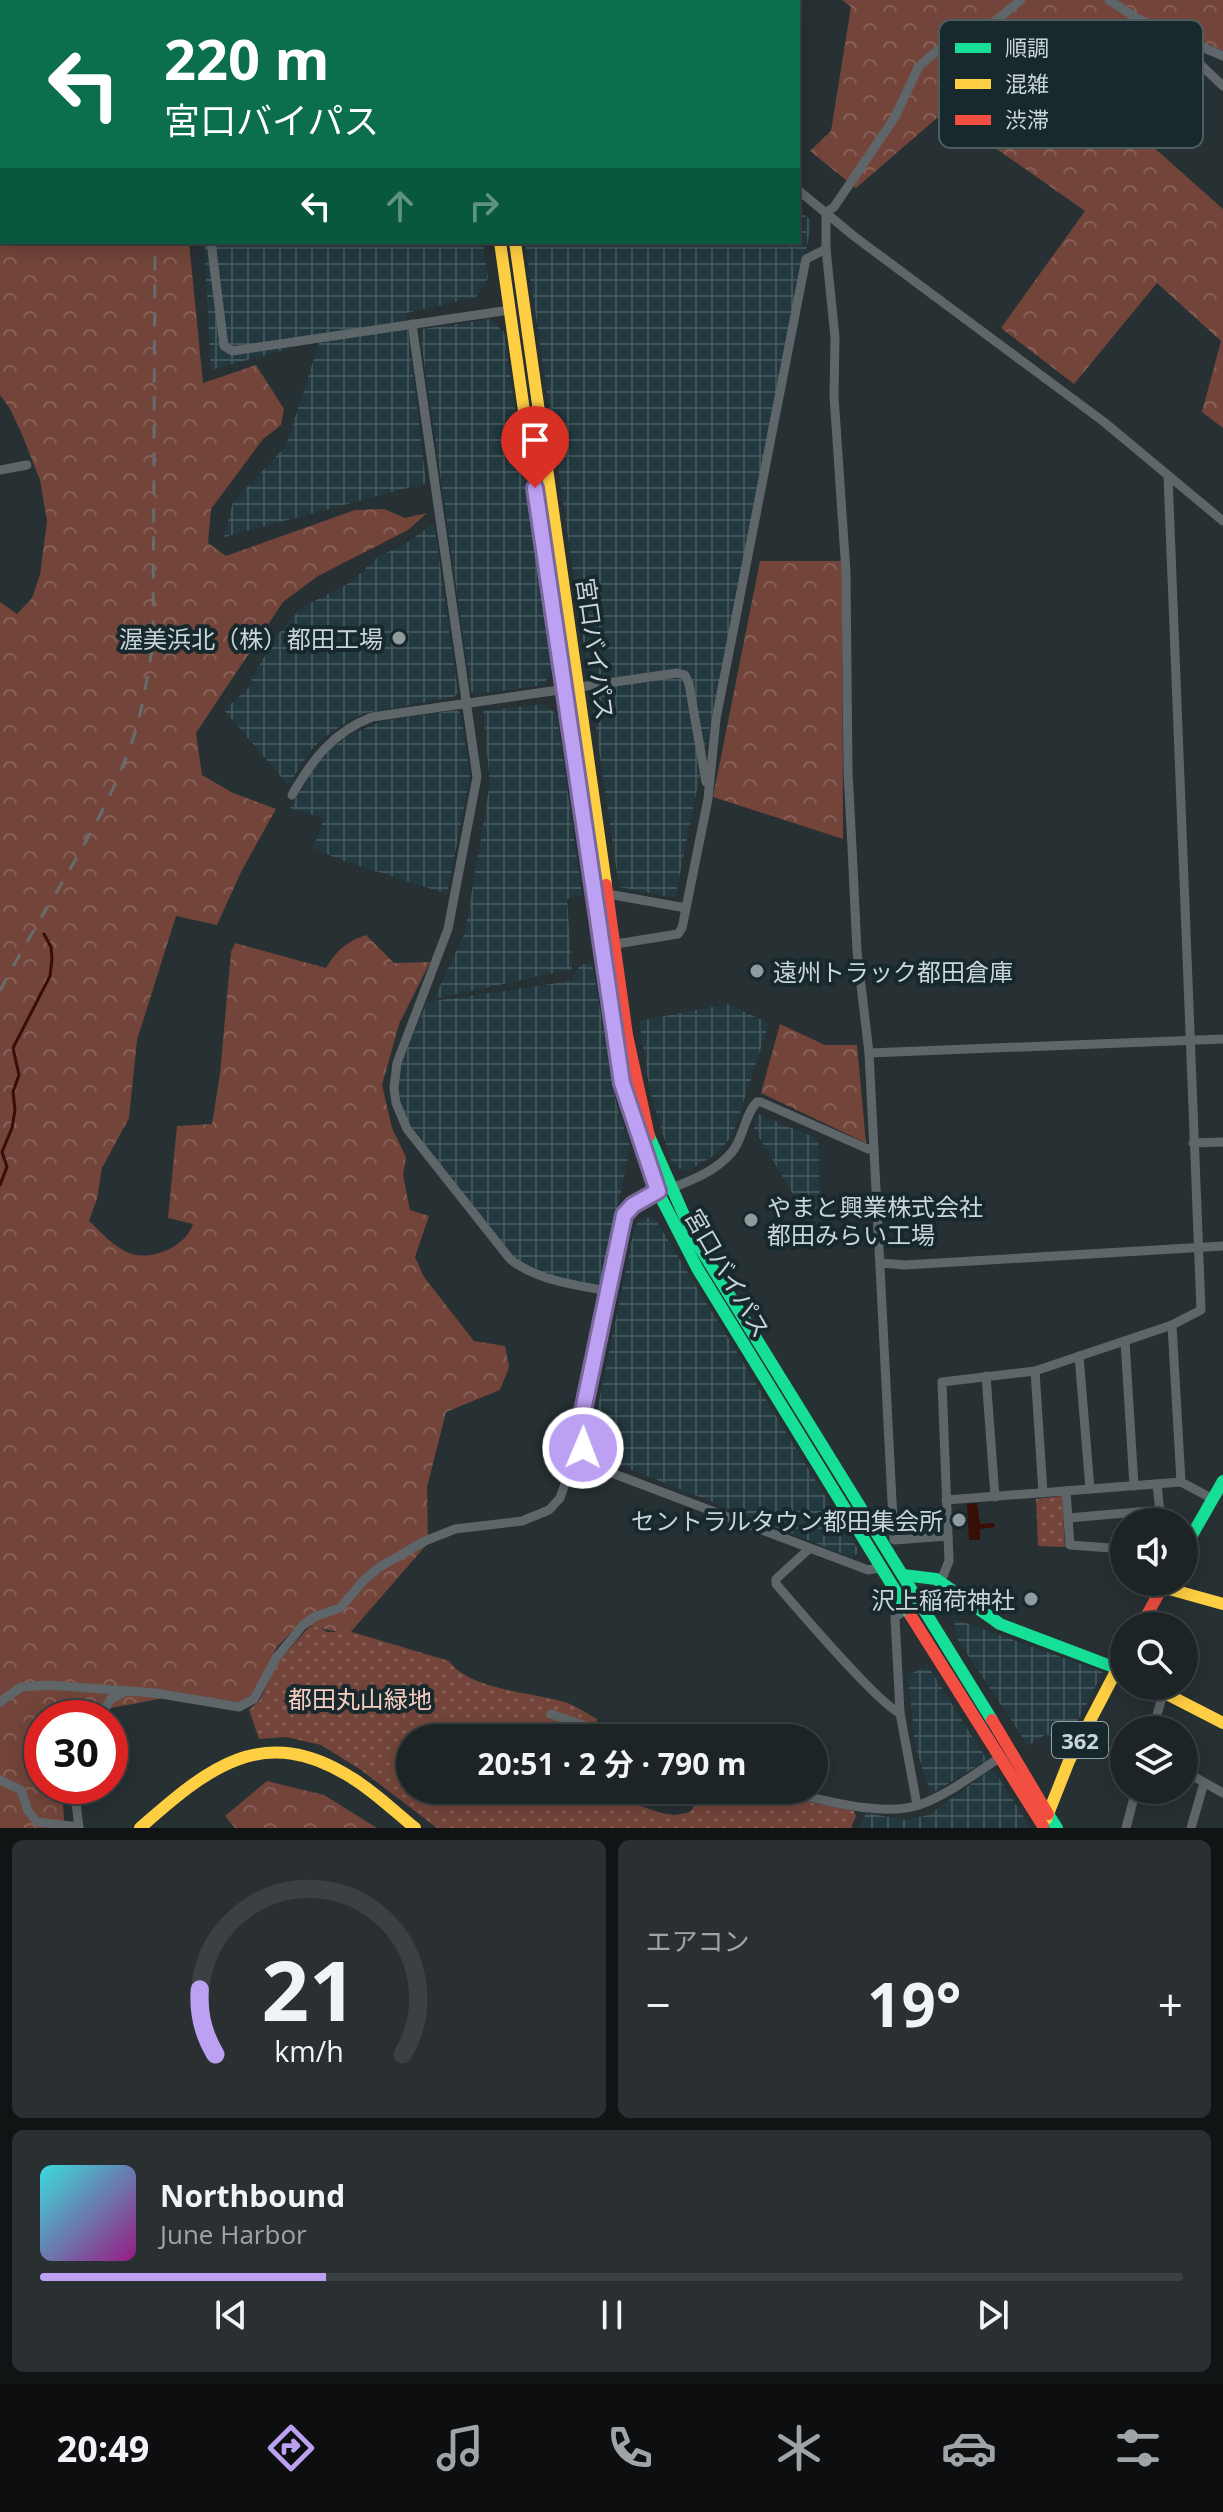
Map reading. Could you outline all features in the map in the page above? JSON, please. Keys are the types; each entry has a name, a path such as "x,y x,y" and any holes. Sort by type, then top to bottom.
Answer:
{"main road":[{"name":"宮口バイパス","path":"500,244 622,1083 697,1268 906,1610 999,1758 1047,1825"},
{"name":"宮口バイパス","path":"515,244 627,1035 644,1117 664,1189 903,1575 1047,1825"},
{"path":"1198,1525 1223,1481"},
{"path":"903,1575 927,1576 941,1581 1000,1624 1110,1666"},
{"path":"1198,1596 1223,1604"},
{"name":"362","path":"1047,1825 1069,1761 1110,1689"},
{"path":"1178,1700 1223,1723"},
{"path":"140,1828 213,1769 247,1757 274,1752 312,1758 335,1767 355,1779 415,1828"}],"street":[{"path":"996,20 1021,0"},
{"path":"1109,0 1140,20"},
{"path":"1203,47 1223,56"},
{"path":"826,212 834,207 888,127 919,66 939,50"},
{"path":"1203,67 1223,86"},
{"path":"800,192 855,237 1104,422 1223,521"},
{"path":"826,212 846,572 848,772 857,951 869,1053 894,1540 948,1536"},
{"path":"211,244 224,346 227,349 237,351 510,310"},
{"path":"616,944 678,934 682,928 708,795 716,719 806,259 826,249"},
{"path":"412,324 477,777 448,929 397,1063 396,1103 407,1129 510,1259 540,1276 607,1291"},
{"path":"0,470 27,465"},
{"path":"941,1581 949,1561 942,1382 1035,1371 1172,1325 1201,1310 1168,476"},
{"path":"292,795 314,758 351,726 382,715 677,673 685,675 689,684 708,795"},
{"path":"608,894 686,908"},
{"path":"869,1053 1223,1039"},
{"path":"874,1149 757,1102 752,1107 738,1143 725,1159 708,1172 633,1205 624,1215 580,1425 583,1448 593,1463 609,1472 868,1570 880,1568"},
{"path":"1193,1143 1223,1142"},
{"path":"881,1263 905,1265 1223,1246"},
{"path":"1172,1325 1181,1482"},
{"path":"1125,1341 1134,1486"},
{"path":"1079,1356 1090,1489"},
{"path":"1035,1371 1043,1493"},
{"path":"986,1376 995,1497"},
{"path":"0,1702 21,1687 34,1686 155,1693 239,1707 244,1705 254,1699 276,1658 303,1625 314,1617 340,1608 378,1568 411,1548 455,1529 522,1521 549,1510 560,1498 572,1464 583,1448"},
{"path":"946,1500 1181,1482 1213,1499"},
{"path":"1157,1484 1160,1508"},
{"path":"1066,1491 1070,1545 1110,1548"},
{"path":"1068,1518 1110,1514"},
{"path":"809,1549 776,1579 776,1584 874,1692 893,1711 900,1713"},
{"path":"906,1610 895,1617 900,1713 917,1805"},
{"path":"110,1700 124,1692"},
{"path":"551,1714 580,1724"},
{"path":"828,1799 882,1809 917,1805 999,1758"},
{"path":"1198,1779 1223,1793"},
{"path":"0,1780 21,1790 28,1811 37,1822 79,1828 76,1804"},
{"path":"1191,1828 1204,1783"},
{"path":"1126,1828 1132,1804"}],"shaded area":[{"path":"800,212 812,221 675,898 619,887 525,244 800,244"},
{"path":"204,244 483,244 488,278 476,297 406,313 426,483 224,537 233,502 286,446 320,340 211,370"},
{"path":"490,319 504,332 552,669 544,685 476,694 471,691 420,334 423,329"},
{"path":"434,523 458,693 454,697 353,718 312,749 288,785 224,710 254,683 251,680 275,638 301,608 351,582 379,556 404,545"},
{"path":"543,704 557,714 582,895 567,899 572,969 434,999 465,932 490,783 483,711"},
{"path":"457,710 461,713 470,777 447,894 313,848 324,818 290,808 327,752 347,736 382,721"},
{"path":"592,963 617,1107 630,1146 603,1283 599,1285 545,1274 524,1264 509,1252 409,1126 402,1111 398,1081 399,1069 427,1002 571,981 580,965"},
{"path":"727,1004 769,1023 733,1134 718,1153 686,1172 672,1164 650,1092 639,1021"},
{"path":"758,1114 818,1139 821,1230 817,1234 754,1129"},
{"path":"644,1217 655,1219 859,1551 853,1558 612,1462 602,1451 594,1425 633,1235 637,1223"},
{"path":"977,1503 980,1524 994,1523 995,1527 980,1529 980,1540 969,1540 967,1504"},
{"path":"954,1619 1103,1672 1066,1743 1046,1734 1028,1746 956,1637"},
{"path":"928,1666 987,1760 931,1794 915,1746 908,1675"},
{"path":"990,1770 995,1772 1028,1828 859,1828 866,1813 905,1820 929,1815"}],"green space":[{"path":"842,0 1223,0 1223,51 1203,42 1203,20 939,20 939,116 856,188 810,151 831,131 851,7"},
{"path":"995,148 1154,148 1223,209 1223,428 1202,412 1221,341 1157,283 1074,384 1001,328 1085,211"},
{"path":"0,244 189,244 203,383 256,365 284,409 281,425 263,439 211,509 208,543 226,556 355,510 384,509 405,518 427,513 408,530 318,576 283,602 196,733 202,775 233,793 276,809 241,872 217,925 176,916 137,1040 129,1118 102,1168 97,1199 89,1221 118,1247 138,1255 158,1254 167,1250 189,1232 193,1224 168,1218 177,1126 212,1124 220,1074 231,952 235,943 326,968 343,947 366,935 394,963 430,962 399,1024 382,1085 392,1128 406,1157 403,1175 410,1210 429,1216 415,1257 424,1277 474,1341 505,1346 509,1367 500,1390 446,1412 427,1487 428,1543 349,1634 299,1624 276,1648 260,1689 241,1705 164,1698 128,1705 128,1700 24,1700 24,1804 63,1804 64,1820 57,1828 0,1828 0,602 17,614 32,598 40,575 47,521 40,480 9,407 0,395"},
{"path":"760,561 842,561 843,839 713,797"},
{"path":"780,1024 825,1045 857,1045 866,1143 761,1093"},
{"path":"1062,1496 1065,1547 1038,1546 1036,1499"},
{"name":"都田丸山緑地","path":"309,1627 318,1627 327,1632 352,1632 449,1661 459,1671 486,1684 564,1702 597,1719 596,1724 396,1724 396,1797 321,1745 286,1737 259,1739 249,1710 260,1700 277,1663"},
{"path":"267,1781 324,1795 377,1828 235,1828 225,1816"},
{"name":"都田丸山緑地","path":"406,1804 635,1804 675,1815 687,1813 694,1804 819,1804 854,1811 856,1816 851,1828 437,1828"}],"waterway":[{"path":"0,1185 7,1167 2,1152 12,1128 15,1110 13,1092 19,1075 13,1048 50,976 51,947 44,934"}],"railway":[{"path":"0,991 83,847 113,788 136,730 142,702 153,645 155,244"}],"traffic: fast":[{"path":"591,881 622,1083 655,1186 697,1268 911,1616"},
{"path":"649,1136 694,1238 992,1720"},
{"path":"1198,1525 1223,1481"},
{"path":"903,1575 936,1579 1000,1624 1110,1666"},
{"path":"1048,1814 1057,1828"}],"traffic: slow":[{"path":"500,244 591,881"},
{"path":"515,244 606,885"},
{"path":"1194,1596 1223,1604"},
{"path":"1046,1819 1069,1761 1110,1683"},
{"path":"1178,1700 1223,1723"},
{"path":"140,1828 213,1771 263,1753 291,1753 320,1761 360,1783 415,1828"}],"traffic: jam":[{"path":"606,885 627,1035 649,1136"},
{"path":"1149,1612 1157,1596"},
{"path":"911,1616 1043,1826"},
{"path":"992,1720 1048,1814"}],"place":[{"name":"渥美浜北（株）都田工場","path":"399,638"},
{"name":"遠州トラック都田倉庫","path":"757,971"},
{"name":"やまと興業株式会社 都田みらい工場","path":"751,1220"},
{"name":"セントラルタウン都田集会所","path":"959,1520"},
{"name":"沢上稲荷神社","path":"1031,1599"}],"route":[{"path":"535,488 622,1083 658,1191 633,1205 624,1215 580,1425 583,1448"}]}
